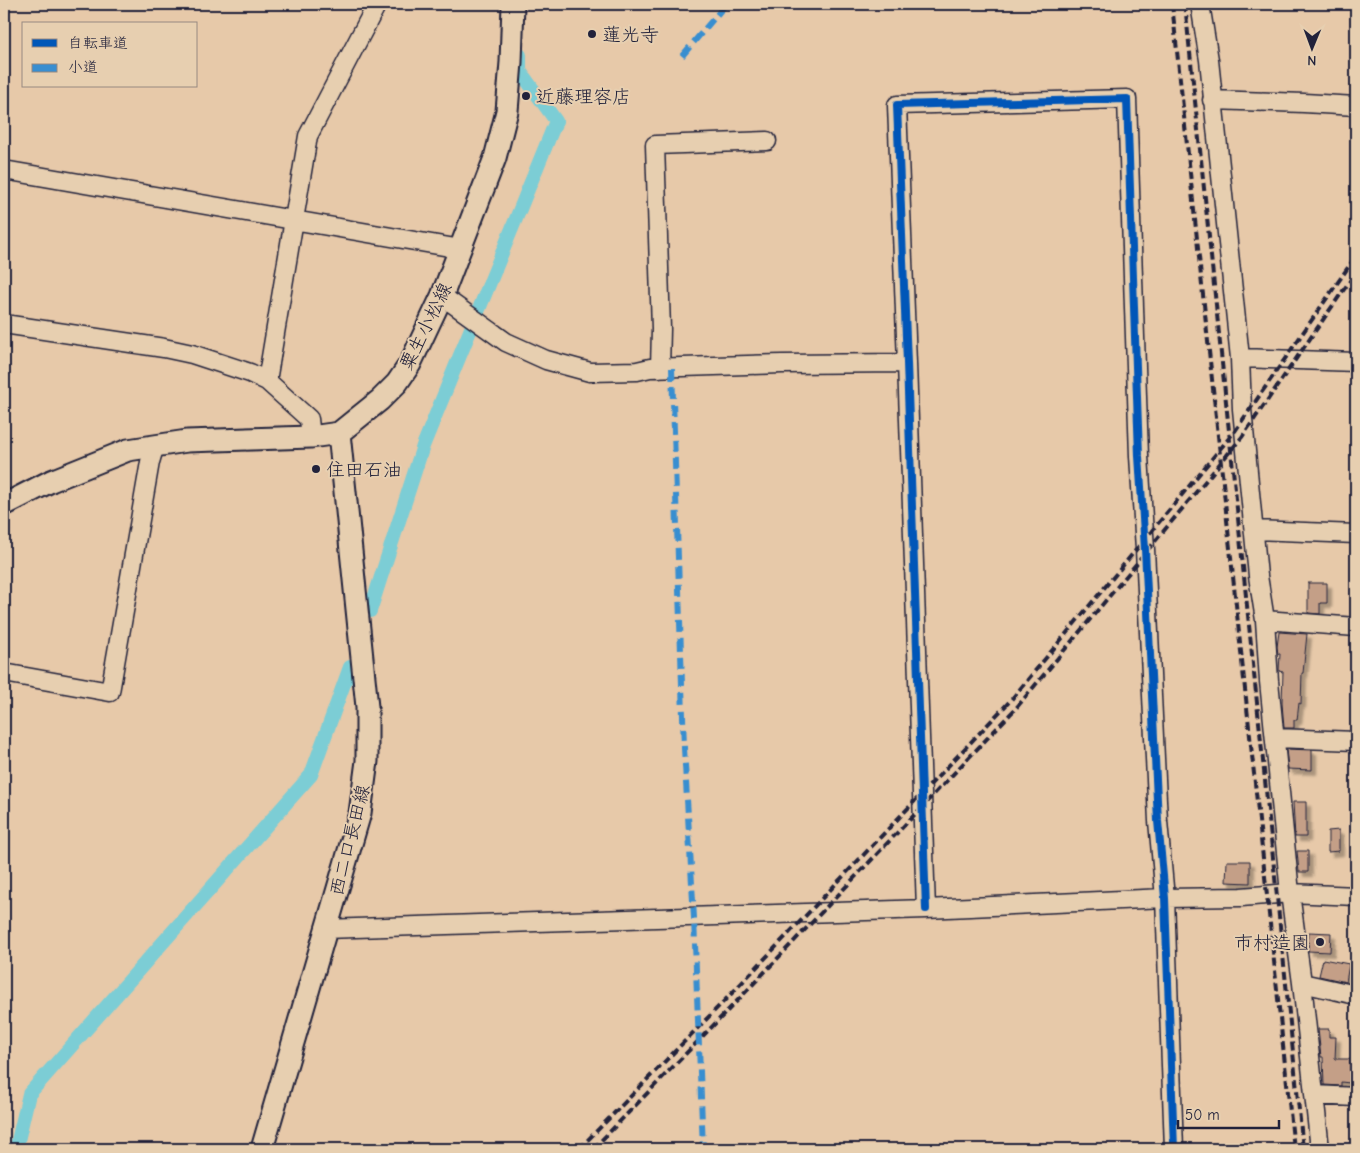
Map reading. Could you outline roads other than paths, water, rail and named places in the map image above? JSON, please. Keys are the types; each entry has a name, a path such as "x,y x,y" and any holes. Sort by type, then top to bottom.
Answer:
{"main road":[{"name":"粟生小松線","path":"340,433 380,400 397,383 410,364 442,296 461,249 495,158 506,111 511,62 513,4"},
{"path":"4,506 51,481 87,466 128,450 155,444 187,441 311,437 340,433"},
{"name":"西二口長田線","path":"262,1149 360,814 367,761 366,707 340,433"}],"street":[{"path":"267,380 308,136 377,4"},
{"path":"1200,4 1209,60 1240,358 1240,386 1265,620 1290,893 1320,1149"},
{"path":"926,909 908,363 897,104 1127,99 1139,456 1158,821 1165,898 1174,1149"},
{"path":"1212,100 1356,106"},
{"path":"660,368 661,329 655,145 767,140"},
{"path":"4,170 461,249"},
{"path":"442,296 506,342 546,360 590,372 782,364 908,363"},
{"path":"4,324 183,352 250,372 267,380 309,419 311,437"},
{"path":"1240,358 1356,362"},
{"path":"4,673 110,692 150,462 155,444"},
{"path":"1254,530 1356,534"},
{"path":"1265,620 1356,627"},
{"path":"1275,738 1356,742"},
{"path":"325,929 926,909 1165,898 1241,897 1290,893 1356,896"},
{"path":"1302,983 1356,995"},
{"path":"1314,1095 1356,1097"}],"waterway":[{"path":"477,314 556,121 520,71 520,55"},
{"path":"370,611 423,446 472,326"},
{"path":"16,1149 29,1094 311,775 350,667"}],"railway":[{"path":"1172,4 1294,1149"},
{"path":"1185,4 1303,1149"},
{"path":"579,1149 733,992 1010,701 1235,431 1356,256"},
{"path":"593,1149 739,999 1017,707 1242,437 1356,272"}],"place":[{"name":"蓮光寺","path":"592,34"},
{"name":"近藤理容店","path":"526,96"},
{"name":"住田石油","path":"316,469"},
{"name":"市村造園","path":"1320,942"}]}
